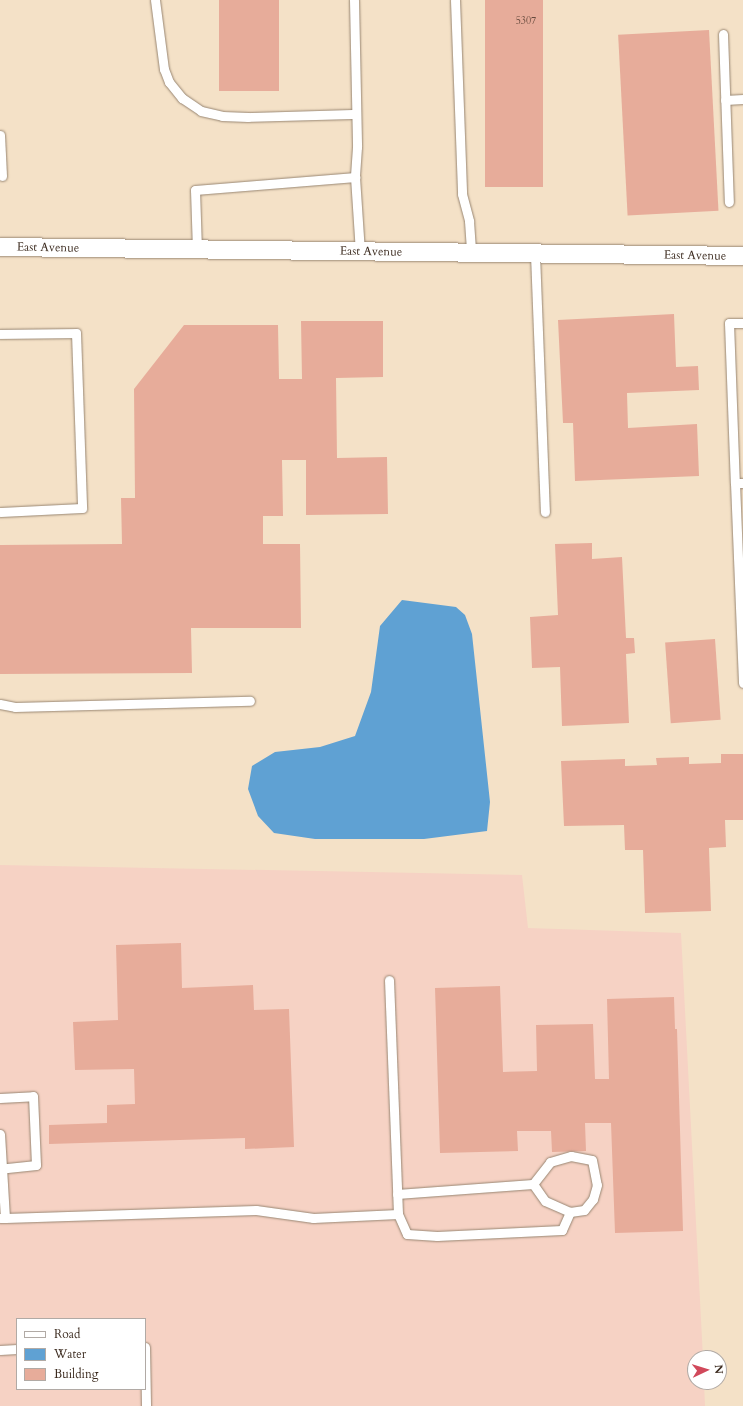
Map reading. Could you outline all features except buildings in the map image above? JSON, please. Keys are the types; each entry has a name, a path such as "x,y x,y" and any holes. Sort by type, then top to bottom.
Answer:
{"street":[{"name":"East Avenue","path":"0,247 743,256"}],"lane":[{"path":"155,0 164,69 169,82 182,98 201,111 222,116 248,117 356,114"},
{"path":"354,0 356,114 355,176 360,252"},
{"path":"455,0 462,194 469,221 471,253"},
{"path":"723,34 729,202"},
{"path":"725,100 743,99"},
{"path":"0,135 2,176"},
{"path":"197,250 195,190 355,176"},
{"path":"535,254 545,512"},
{"path":"743,323 729,323 739,483 743,683"},
{"path":"0,334 76,333 82,508 0,512"},
{"path":"0,704 14,707 250,701"},
{"path":"389,980 398,1214 407,1234 437,1236 562,1230 570,1212"},
{"path":"0,1098 33,1096 36,1165 1,1169"},
{"path":"0,1134 3,1218 256,1210 313,1218 398,1214"},
{"path":"397,1194 533,1184 550,1162 571,1156 592,1160 597,1185 593,1199 584,1210 570,1212 545,1201 533,1184"},
{"path":"0,1350 16,1349"},
{"path":"146,1390 146,1406"}],"shaded area":[{"path":"0,865 522,875 528,928 681,933 703,1350 687,1350 687,1390 704,1390 705,1406 0,1406"}],"water":[{"path":"402,600 456,607 465,615 472,634 490,802 487,831 424,839 315,839 274,833 258,816 248,789 252,766 275,752 320,747 355,736 371,692 380,626"}]}
